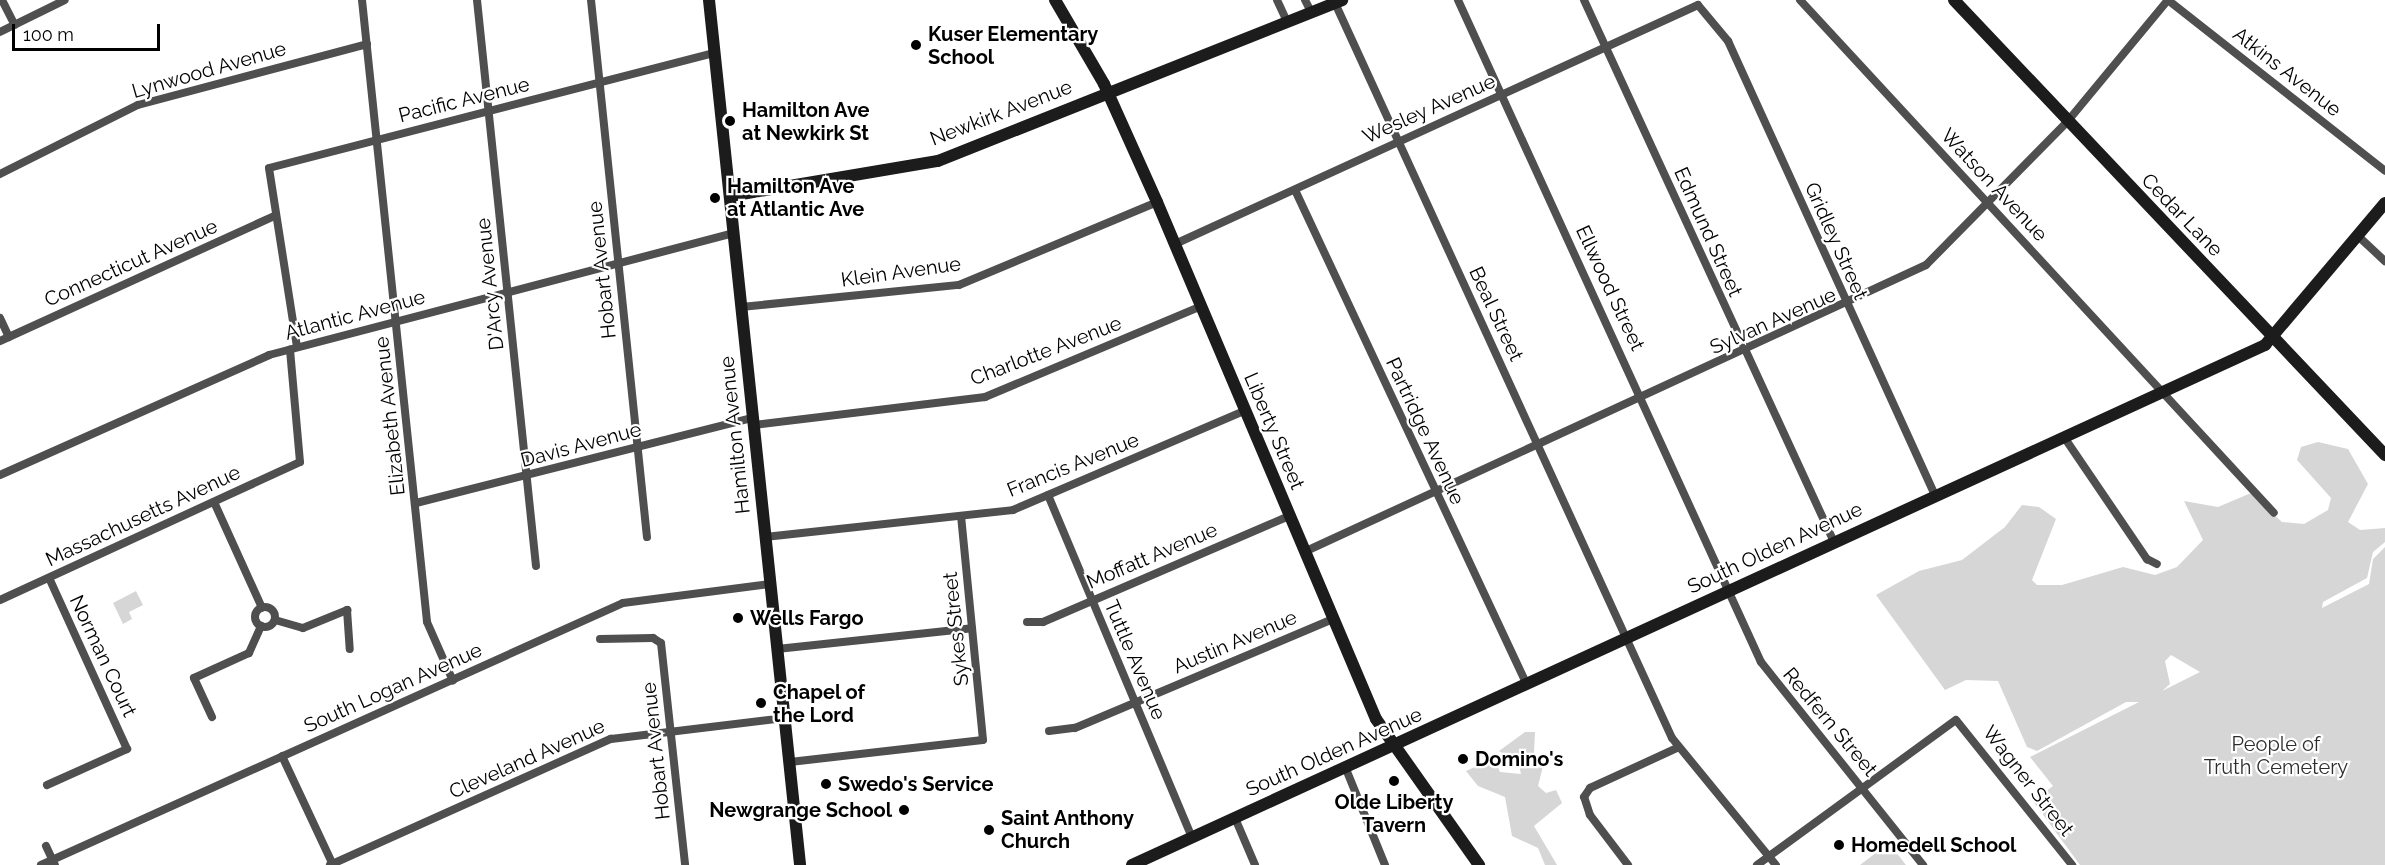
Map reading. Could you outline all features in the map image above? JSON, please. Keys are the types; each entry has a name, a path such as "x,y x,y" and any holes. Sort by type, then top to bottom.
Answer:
{"main road":[{"name":"Hamilton Avenue","path":"709,0 800,865"},
{"name":"Liberty Street","path":"1055,0 1108,92 1175,244 1333,619 1393,747 1479,865"},
{"name":"Cedar Lane","path":"1954,0 2067,122 2385,455"},
{"name":"Newkirk Avenue","path":"730,195 938,161 1339,1"},
{"name":"South Olden Avenue","path":"1132,865 2164,393 2273,339 2385,203"}],"street":[{"path":"2,0 15,25"},
{"path":"0,32 65,0"},
{"name":"Elizabeth Avenue","path":"362,0 427,621 453,681"},
{"name":"D'Arcy Avenue","path":"477,0 536,566"},
{"name":"Hobart Avenue","path":"591,0 646,537"},
{"path":"1276,0 1287,21"},
{"path":"1305,0 1311,12"},
{"name":"Ellwood Street","path":"1458,0 1731,590"},
{"name":"Edmund Street","path":"1584,0 1744,352 1834,542"},
{"name":"Watson Avenue","path":"1800,0 2274,513"},
{"name":"Sylvan Avenue","path":"1304,552 1847,306 1926,266 2067,122 2168,0"},
{"name":"Atkins Avenue","path":"2168,0 2385,171"},
{"name":"Beal Street","path":"1339,1 1398,140 1677,748 1776,865"},
{"name":"Wesley Avenue","path":"1175,244 1398,140 1698,5"},
{"name":"Gridley Street","path":"1698,5 1728,41 1935,496"},
{"name":"Lynwood Avenue","path":"0,174 146,102 367,44"},
{"name":"Pacific Avenue","path":"276,215 269,168 715,53"},
{"name":"Partridge Avenue","path":"1294,190 1527,685"},
{"name":"Klein Avenue","path":"741,307 959,285 1157,202"},
{"path":"276,215 294,348"},
{"name":"Connecticut Avenue","path":"0,341 276,215"},
{"name":"Atlantic Avenue","path":"0,475 294,348 734,233"},
{"path":"2358,236 2385,261"},
{"name":"Charlotte Avenue","path":"753,422 985,397 1201,306"},
{"path":"0,318 9,337"},
{"name":"Massachusetts Avenue","path":"0,600 300,462 294,348"},
{"name":"Francis Avenue","path":"765,537 1013,510 1244,411"},
{"name":"Davis Avenue","path":"416,503 526,477 637,447 753,422"},
{"path":"2064,437 2143,553 2157,564"},
{"name":"Tuttle Avenue","path":"1048,495 1192,837"},
{"path":"214,502 261,608"},
{"name":"Sykes Street","path":"790,762 983,740 961,516"},
{"name":"Moffatt Avenue","path":"1028,622 1042,622 1289,516"},
{"name":"Norman Court","path":"47,785 127,749 49,578"},
{"name":"South Logan Avenue","path":"41,865 54,862 282,756 640,597 770,584"},
{"name":"Redfern Street","path":"1731,590 1771,679 1863,786 1923,865"},
{"path":"261,608 273,610 275,620"},
{"path":"261,608 255,617 261,626"},
{"path":"212,717 194,678 249,653 261,626 275,620 303,628 347,610 350,649"},
{"name":"Austin Avenue","path":"1049,731 1075,728 1333,619"},
{"path":"777,650 972,628"},
{"name":"Hobart Avenue","path":"600,639 653,638 661,643 685,865"},
{"name":"Cleveland Avenue","path":"332,865 611,739 784,718"},
{"name":"Wagner Street","path":"1863,786 1956,720 2072,865"},
{"path":"1628,865 1584,797 1590,788 1677,748"},
{"path":"282,756 332,865"},
{"path":"1346,769 1385,865"},
{"path":"1757,865 1863,786"},
{"path":"1235,818 1255,865"},
{"path":"46,846 54,862"}],"green space":[{"name":"People of Truth Cemetery","path":"2318,442 2348,449 2368,484 2348,522 2360,530 2385,528 2385,542 2373,552 2367,578 2323,602 2322,608 2369,584 2373,559 2385,547 2385,865 2080,865 2033,801 2053,786 2030,757 2139,702 2126,702 2037,751 2027,747 1998,681 1966,680 1945,690 1876,595 1919,571 1962,560 2005,527 2022,505 2039,507 2056,519 2032,580 2037,585 2062,585 2123,567 2155,575 2177,567 2203,540 2184,501 2218,507 2251,493 2282,522 2304,524 2328,510 2331,498 2297,460 2301,447","holes":["2171,655 2200,672 2162,691 2170,684 2165,661"]},
{"path":"136,591 143,605 129,612 132,619 123,624 113,603"},
{"path":"1525,732 1535,732 1534,753 1544,762 1538,786 1546,793 1556,790 1562,803 1534,826 1557,865 1545,865 1538,848 1512,836 1505,797 1478,786 1466,771 1494,758 1500,772 1521,774 1519,765 1499,751"},
{"path":"1889,843 1906,865 1860,865"}],"place":[{"name":"Kuser Elementary School","path":"916,45"},
{"name":"Hamilton Ave at Newkirk St","path":"730,121"},
{"name":"Hamilton Ave at Atlantic Ave","path":"715,198"},
{"name":"Wells Fargo","path":"738,618"},
{"name":"Chapel of the Lord","path":"761,703"},
{"name":"Domino's","path":"1463,759"},
{"name":"Olde Liberty Tavern","path":"1394,781"},
{"name":"Swedo's Service","path":"826,784"},
{"name":"Newgrange School","path":"904,810"},
{"name":"Saint Anthony Church","path":"989,830"},
{"name":"Homedell School","path":"1839,845"}]}
